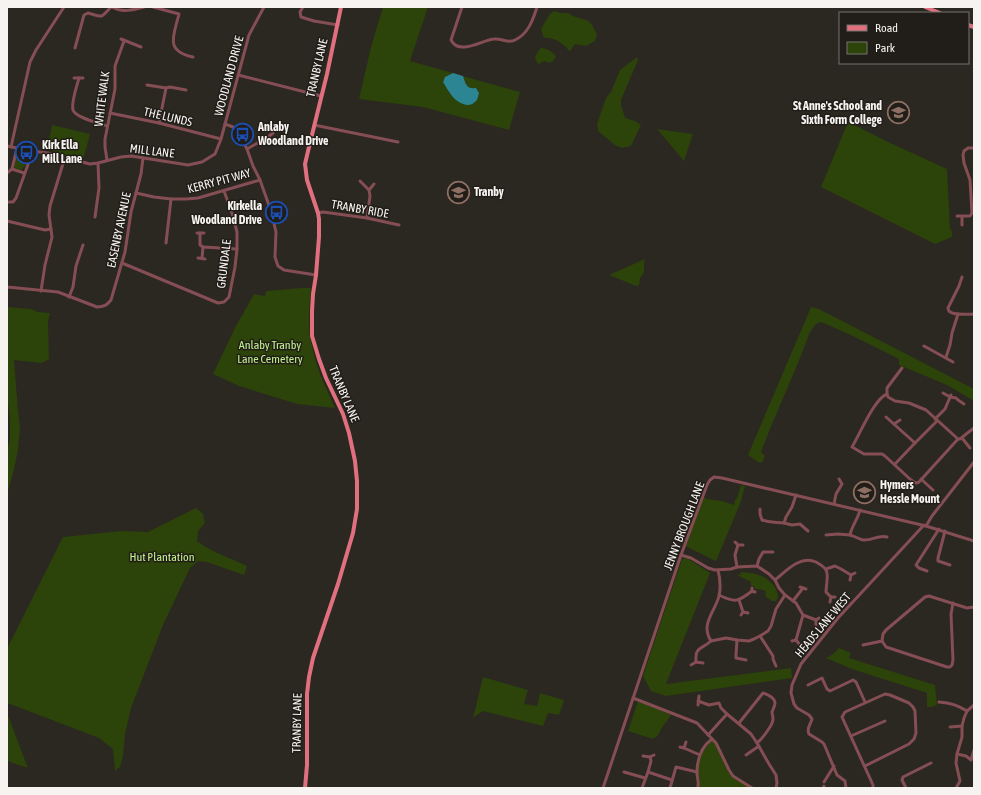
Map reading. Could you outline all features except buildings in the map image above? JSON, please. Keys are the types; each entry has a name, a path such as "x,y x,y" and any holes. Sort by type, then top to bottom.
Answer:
{"main road":[{"name":"TRANBY LANE","path":"305,788 307,765 307,694 309,677 313,658 338,584 353,533 358,499 355,461 349,433 343,414 326,378 312,336 312,294 316,275 319,238 318,213 307,180 305,164 327,74 341,7"},
{"path":"925,7 938,12"}],"street":[{"path":"11,147 30,62 39,45 64,7"},
{"path":"75,48 84,14 88,13 102,16 111,7 125,10 144,7"},
{"path":"153,7 179,14 174,36 174,45 177,50 185,56 193,57"},
{"name":"WOODLAND DRIVE","path":"264,7 249,35 225,124 233,127 239,133 260,180 274,221 276,232 275,257 278,266 284,270 316,275"},
{"path":"303,7 300,12 301,17 314,22 338,25"},
{"path":"462,7 451,37 451,41 461,46 477,45 496,38 512,41 522,36 532,23 538,7"},
{"name":"WHITE WALK","path":"107,160 105,147 107,126 114,89 115,66 122,40 141,47"},
{"path":"238,75 321,96"},
{"path":"74,78 83,78"},
{"path":"79,78 73,110 81,117 107,126"},
{"path":"146,85 186,90"},
{"path":"159,123 166,88"},
{"name":"THE LUNDS","path":"110,113 159,123 221,139"},
{"name":"MILL LANE","path":"98,164 107,160 131,156 188,164 202,162 215,154 225,124"},
{"path":"314,125 398,142"},
{"path":"247,149 272,134 274,139"},
{"path":"7,146 48,153 90,164 98,164 99,188 95,217"},
{"path":"7,173 12,168 17,148"},
{"path":"957,216 970,216 972,213 970,180 963,155 964,151 968,148 974,148"},
{"path":"10,202 13,202 16,198 31,156 31,151"},
{"path":"41,291 45,265 52,237 49,216 50,206 65,157"},
{"name":"EASENBY AVENUE","path":"69,297 97,307 102,307 108,304 111,300 125,252 131,212 142,174 143,158"},
{"path":"12,168 24,173"},
{"name":"KERRY PIT WAY","path":"136,193 171,199 198,198 260,180"},
{"path":"360,181 369,190 370,196 367,218"},
{"path":"369,190 374,184"},
{"name":"GRUNDALE","path":"122,263 218,303 224,302 229,297 235,268 237,232 224,191"},
{"path":"161,239 166,241 171,199"},
{"path":"90,211 95,212"},
{"name":"TRANBY RIDE","path":"318,213 324,212 367,218 399,225"},
{"path":"962,217 962,225"},
{"path":"7,222 45,230 51,229"},
{"path":"200,233 200,245 203,247 202,258"},
{"path":"7,287 58,292 69,297 73,287 76,266 83,245"},
{"path":"203,247 237,249"},
{"path":"962,277 948,309 950,312 958,314 974,314"},
{"path":"946,357 958,314"},
{"path":"924,346 954,362"},
{"path":"902,368 888,388 887,394 882,397 865,422 852,447 864,454 882,454 916,483 919,482 958,439 962,438 974,428"},
{"path":"943,393 956,398 964,404"},
{"path":"887,394 895,401 909,403 926,410 958,439"},
{"path":"895,464 936,420 945,409 951,396"},
{"path":"886,417 915,443"},
{"path":"894,424 900,420"},
{"path":"962,438 970,448"},
{"path":"925,525 974,462"},
{"name":"JENNY BROUGH LANE","path":"603,788 681,555 707,485 714,477 925,525 974,541"},
{"path":"834,504 836,494 842,484 839,479"},
{"path":"921,479 933,490"},
{"path":"784,523 796,495"},
{"path":"760,509 758,518 766,522 773,521 792,525 800,524 808,531"},
{"path":"850,535 860,510"},
{"name":"HEADS LANE WEST","path":"846,788 845,781 837,775 824,744 808,734 812,719 794,704 791,693 792,685 801,664 838,618 925,525"},
{"path":"802,531 805,528"},
{"path":"927,571 916,565 939,530"},
{"path":"945,531 938,560 950,565"},
{"path":"826,534 831,537 838,534 850,535 861,540 887,538"},
{"path":"735,542 738,545 743,545"},
{"path":"737,567 735,555 738,545"},
{"path":"757,566 762,550 773,552"},
{"path":"681,555 691,558 708,568 715,570 757,566 775,580 778,588 784,595 793,600 803,615 817,619 816,625"},
{"path":"775,580 801,561 811,560 820,564 826,569 826,592 833,597 830,602"},
{"path":"826,569 835,566 851,575"},
{"path":"711,641 706,630 719,595 720,579 718,570"},
{"path":"851,575 855,573"},
{"path":"850,580 851,575"},
{"path":"793,600 803,588"},
{"path":"719,595 731,600 739,600 753,590"},
{"path":"696,662 696,652 711,641 726,638 749,641 768,631 776,609 784,595"},
{"path":"953,603 951,614 954,660 950,667 886,647 882,641 883,634 886,630 925,597 928,596 953,603 967,608 974,607"},
{"path":"739,600 742,613 748,613"},
{"path":"796,640 803,615"},
{"path":"760,636 773,656 771,660 776,666"},
{"path":"736,640 735,658 746,660"},
{"path":"792,641 796,640"},
{"path":"796,640 800,645"},
{"path":"863,645 882,641"},
{"path":"691,665 696,662 703,663"},
{"path":"808,685 822,678 830,691 854,680 865,702"},
{"path":"739,723 763,693 774,700 775,704 772,710 772,723 762,739 757,742"},
{"path":"865,766 909,744 914,739 916,733 915,711 909,703 885,694 842,714 873,788"},
{"path":"699,696 698,703 709,705 723,702"},
{"path":"633,698 697,723 716,743 729,770 734,776 750,788"},
{"path":"939,702 949,702 967,711"},
{"path":"719,703 721,708 751,734 757,742 776,775 776,788"},
{"path":"956,788 960,782 956,763 962,738 962,726 967,711 974,705"},
{"path":"708,735 727,714"},
{"path":"851,736 885,721"},
{"path":"950,726 962,726"},
{"path":"698,786 699,781 697,772 700,755 707,743 712,739"},
{"path":"684,748 686,742"},
{"path":"746,755 759,746"},
{"path":"680,747 700,755"},
{"path":"957,754 966,756 971,760 974,750"},
{"path":"650,758 654,755"},
{"path":"643,756 650,758"},
{"path":"642,788 651,761 650,758"},
{"path":"827,764 832,762"},
{"path":"906,788 902,780 903,777 931,763"},
{"path":"824,782 834,766"},
{"path":"670,788 676,767 697,772"},
{"path":"624,772 645,778"},
{"path":"648,772 672,780"}],"green space":[{"path":"383,7 428,7 410,61 453,73 445,77 443,82 451,95 475,103 478,92 476,88 471,88 467,85 463,76 520,92 509,130 423,107 359,99 371,47"},
{"path":"554,11 568,13 589,21 597,34 595,41 586,46 575,44 569,51 558,41 551,38 544,38 541,29 548,16"},
{"path":"541,48 552,52 555,55 556,57 553,61 549,63 544,61 539,64 537,63 535,57"},
{"path":"637,57 638,60 621,100 621,105 625,118 635,121 641,125 631,146 622,148 615,145 598,131 597,124 606,98 611,92 620,70"},
{"path":"848,122 947,169 950,229 952,232 952,237 935,244 821,187"},
{"path":"52,125 90,134 83,160 47,150"},
{"path":"657,129 693,134 684,161"},
{"path":"18,151 28,153 27,162 21,170 15,168 14,166"},
{"path":"645,259 644,272 640,278 639,285 636,286 609,275"},
{"name":"Anlaby Tranby Lane Cemetery","path":"311,288 309,333 321,377 335,408 297,404 239,386 213,374 235,328 254,294 265,296 266,291"},
{"path":"7,307 31,309 38,312 50,313 48,321 49,359 42,363 14,360 20,428 18,450 7,493 7,452 10,439 10,419 7,395"},
{"path":"811,307 819,309 974,389 974,401 947,385 899,365 899,359 821,322 816,324 810,332 761,452 765,456 762,463 758,462 748,455"},
{"path":"741,485 745,486 740,504 716,561 685,546 703,497 734,505"},
{"name":"Hut Plantation","path":"196,508 203,514 205,523 198,531 197,541 215,552 247,566 244,575 207,562 198,561 190,568 163,625 131,708 125,734 123,756 120,767 115,771 113,749 99,738 7,704 7,649 63,537 121,531 148,532"},
{"path":"687,558 710,573 666,684 791,668 792,678 666,696 651,691 643,676 682,559"},
{"path":"741,572 756,574 773,584 778,597 776,601 772,601 765,596 766,592 755,589 754,586 751,586 751,582 737,575 741,574"},
{"path":"839,648 851,653 849,658 935,685 937,705 927,707 927,693 852,669 826,658"},
{"path":"483,677 528,690 524,704 537,706 540,693 564,700 559,715 548,713 543,726 483,711 473,718"},
{"path":"638,701 671,715 658,735 653,739 628,731"},
{"path":"7,713 28,768 7,761"},
{"path":"712,741 714,742 728,772 748,787 747,788 699,788 700,781 698,768 700,759 706,747"}],"water":[{"path":"453,73 463,76 469,87 476,88 479,93 477,100 472,104 463,104 452,96 446,88 443,82 445,77"}],"place":[{"name":"St Anne's School and Sixth Form College","path":"898,113"},
{"name":"Anlaby Woodland Drive","path":"243,134"},
{"name":"Kirk Ella Mill Lane","path":"26,152"},
{"name":"Tranby","path":"459,192"},
{"name":"Kirkella Woodland Drive","path":"277,213"},
{"name":"Hymers Hessle Mount","path":"864,492"}]}
